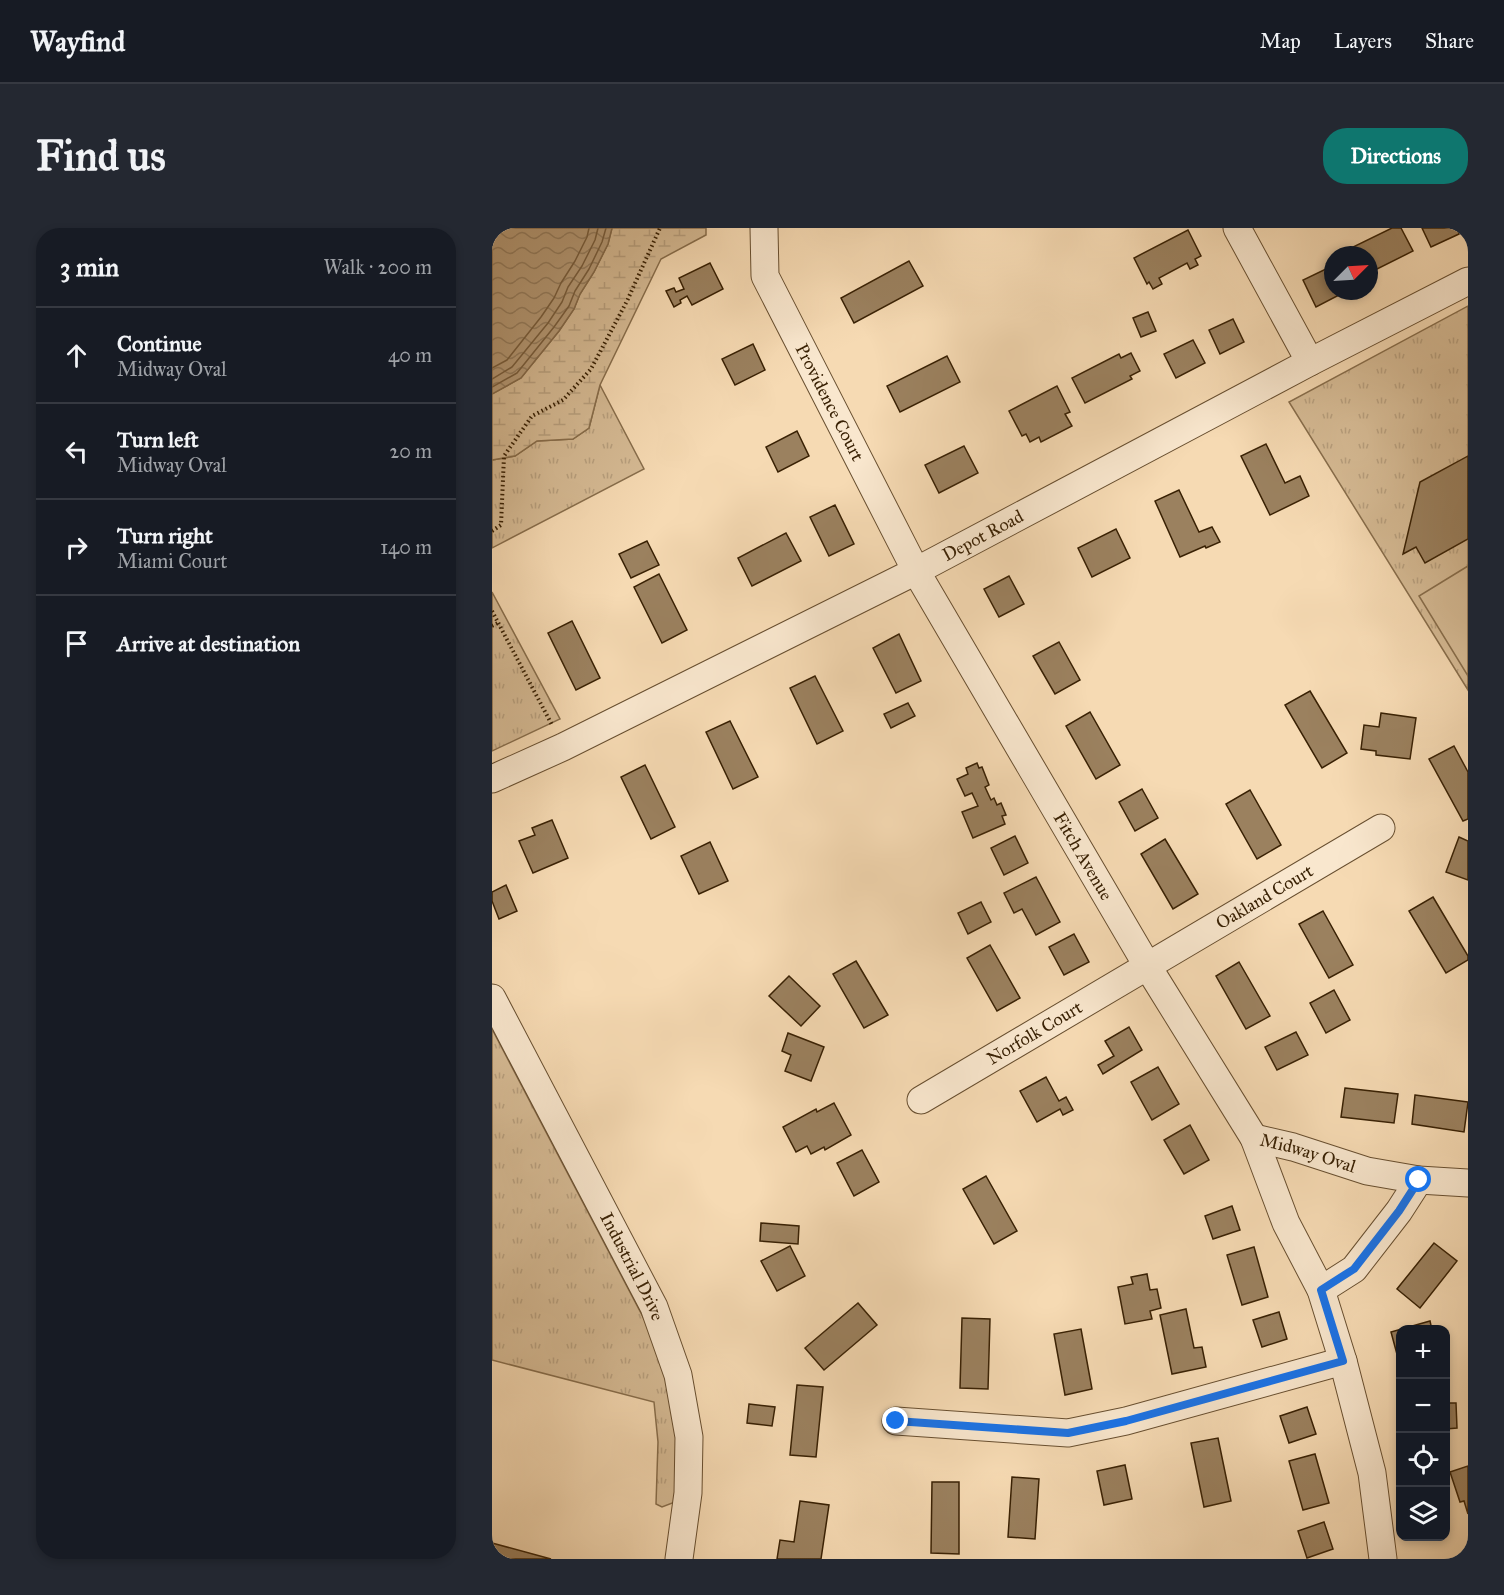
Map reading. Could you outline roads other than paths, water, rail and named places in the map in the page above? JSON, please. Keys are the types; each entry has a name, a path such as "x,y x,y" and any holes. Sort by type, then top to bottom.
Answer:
{"street":[{"name":"Providence Court","path":"764,228 765,276 916,571"},
{"path":"1237,228 1310,362"},
{"name":"Depot Road","path":"492,779 563,747 916,571 1468,281"},
{"name":"Fitch Avenue","path":"916,571 1148,967 1254,1138"},
{"name":"Oakland Court","path":"1148,967 1381,828"},
{"name":"Norfolk Court","path":"921,1100 1148,967"},
{"name":"Industrial Drive","path":"492,998 654,1306 678,1375 689,1437 688,1493 679,1559"},
{"name":"Midway Oval","path":"1254,1138 1293,1147 1367,1171 1419,1180 1468,1183"},
{"name":"Midway Oval","path":"1254,1138 1286,1223 1321,1290 1343,1361 1372,1473 1383,1559"},
{"path":"1321,1290 1354,1269 1399,1211 1419,1180"},
{"path":"896,1421 1068,1433 1126,1421 1343,1361"}],"water":[{"path":"492,228 612,228 608,244 594,272 559,331 521,378 492,394"}]}
